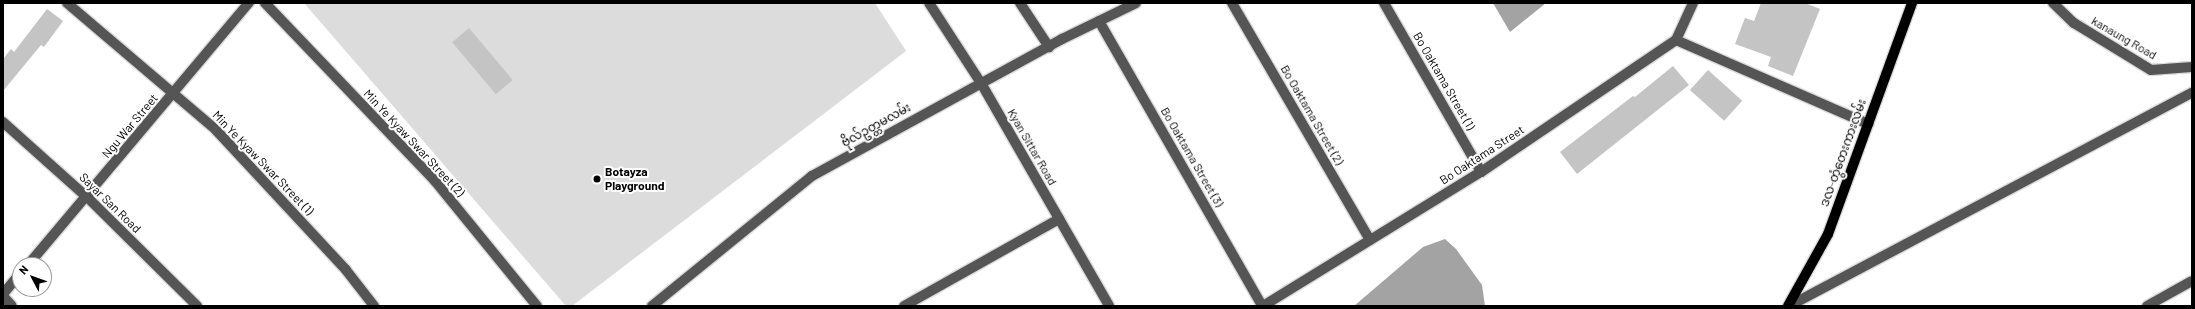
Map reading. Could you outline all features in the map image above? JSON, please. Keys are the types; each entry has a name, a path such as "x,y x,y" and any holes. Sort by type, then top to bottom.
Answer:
{"main road":[{"name":"ဒလ-တွံတေးကားလမ်း","path":"1789,306 1828,234 1912,3"}],"street":[{"name":"Min Ye Kyaw Swar Street (1)","path":"67,3 216,130 346,270 374,306"},
{"name":"Ngu War Street","path":"35,257 250,3"},
{"name":"Min Ye Kyaw Swar Street (2)","path":"266,3 435,181 538,306"},
{"name":"Kyan Sittar Road","path":"929,3 981,83 1109,306"},
{"path":"1020,3 1049,47"},
{"name":"ဗိုလ်ဥတ္တမလမ်း","path":"652,306 812,176 981,83 1136,3"},
{"name":"Bo Oaktama Street (2)","path":"1232,3 1370,240"},
{"name":"Bo Oaktama Street (1)","path":"1384,3 1481,172"},
{"path":"1693,3 1676,40 1868,124"},
{"name":"kanaung Road","path":"2053,3 2074,23 2151,70 2192,67"},
{"name":"Bo Oaktama Street (3)","path":"1099,21 1262,306"},
{"name":"Bo Oaktama Street","path":"1262,306 1481,172 1676,40"},
{"path":"1789,306 2192,93"},
{"name":"Sayar San Road","path":"3,122 87,197 197,306"},
{"path":"904,306 1059,219"},
{"path":"2147,306 2192,280"},
{"path":"12,284 3,295 12,306"}],"shaded area":[{"name":"Botayza Playground","path":"304,3 875,3 906,51 572,306 566,306"},
{"path":"1493,3 1546,3 1510,32"},
{"path":"1445,239 1456,249 1482,285 1485,306 1354,306 1423,247"}],"building":[{"path":"1761,3 1805,3 1820,9 1793,76 1768,66 1771,57 1735,44 1745,18 1754,21"},
{"path":"47,9 63,21 44,47 41,45 3,91 3,59 11,49 14,52"},
{"path":"469,28 513,80 496,94 452,42"},
{"path":"1673,66 1689,85 1577,174 1560,152 1633,96 1635,97"},
{"path":"1708,70 1742,101 1724,121 1690,90"}],"place":[{"name":"Botayza Playground","path":"597,179"}]}
